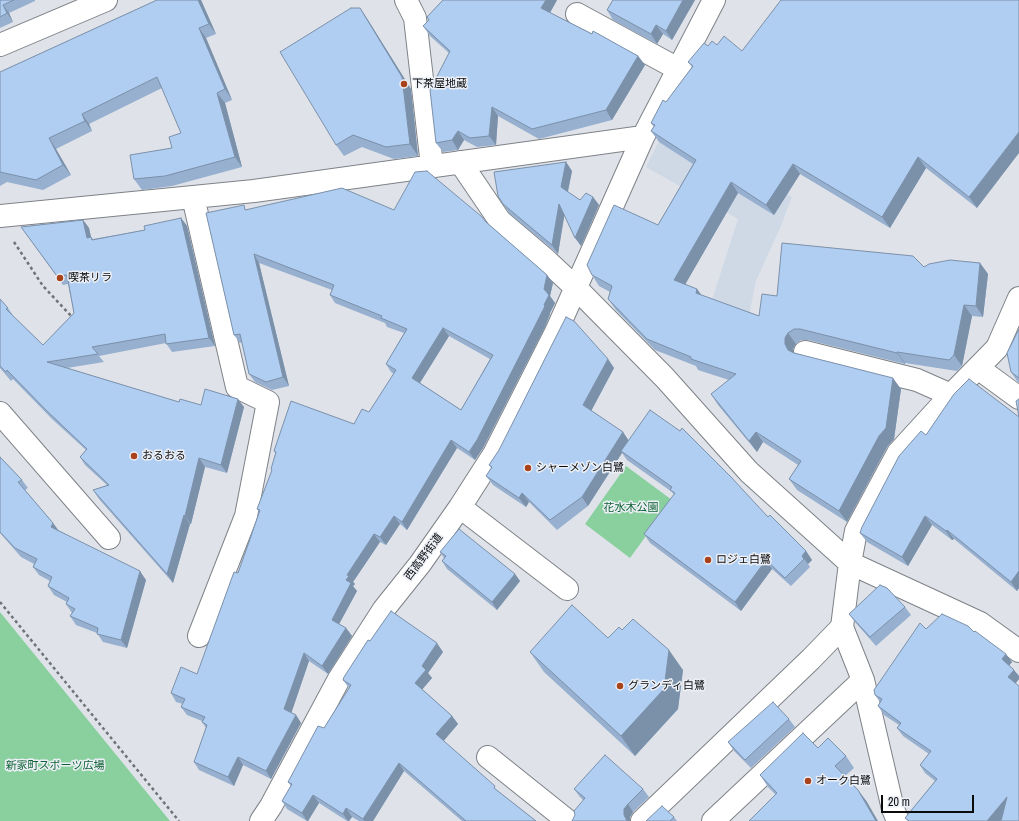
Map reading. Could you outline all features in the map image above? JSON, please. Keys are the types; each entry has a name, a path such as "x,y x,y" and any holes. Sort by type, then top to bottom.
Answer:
{"street":[{"path":"0,45 106,0"},
{"path":"406,0 415,18 432,166"},
{"name":"西高野街道","path":"261,821 271,806 339,679 384,609 420,564 460,507 494,454 556,332 643,137 714,0"},
{"path":"577,14 678,69"},
{"path":"1,216 261,190 643,137"},
{"path":"460,162 500,221 576,288 665,378 748,472 850,563 980,623 1019,651"},
{"path":"193,197 237,386 268,402 246,516 199,636"},
{"path":"898,821 893,810 863,680 842,627 850,563 856,531 898,453 951,394 997,348 1019,298"},
{"path":"805,352 917,380 951,394"},
{"path":"978,368 1019,398"},
{"path":"0,413 109,538"},
{"path":"460,507 567,589"},
{"path":"642,821 811,659 842,627"},
{"path":"713,821 863,680"},
{"path":"488,757 568,821"}],"path":[{"path":"1,216 11,237 43,286 76,321"},
{"path":"0,602 179,821"}],"shaded area":[{"path":"670,119 792,197 781,226 756,281 749,316 711,303 738,219 646,167"}],"green space":[{"name":"花水木公園","path":"626,466 672,500 630,558 585,524"},
{"name":"新家町スポーツ広場","path":"0,612 170,821 0,821"}],"building":[{"path":"0,0 14,0 3,5 7,13 0,17"},
{"path":"157,0 198,0 209,24 199,28 225,89 217,93 235,157 165,176 134,179 130,155 172,148 169,137 181,133 157,77 82,114 85,121 49,138 63,165 36,180 0,172 0,72"},
{"path":"443,0 546,0 541,8 592,34 593,31 638,56 606,110 532,129 492,107 489,136 470,138 458,131 452,140 436,143 430,90 450,51 423,26 429,20 427,17"},
{"path":"613,0 683,0 666,31 656,25 651,34 607,10"},
{"path":"781,0 1019,0 1019,132 969,197 918,157 882,217 793,164 766,205 731,182 674,280 697,289 696,293 759,316 762,294 777,296 782,243 913,256 924,267 929,264 950,260 980,263 976,306 964,305 954,355 949,360 897,353 800,329 794,329 788,333 785,338 785,344 788,350 794,353 893,378 886,428 879,436 839,511 789,479 801,461 756,432 749,441 711,394 736,374 691,359 691,357 647,339 608,299 612,286 592,275 587,265 614,205 658,225 696,160 651,131 655,125 651,123 663,100 666,102 693,66 688,62 704,43 708,46 712,41 717,45 724,36 742,51"},
{"path":"351,8 360,8 402,77 410,144 386,147 353,135 336,145 280,52"},
{"path":"566,162 561,187 580,200 586,193 593,197 575,238 559,204 552,245 503,204 498,196 494,172"},
{"path":"427,171 481,216 547,275 544,289 549,295 544,305 545,306 477,440 469,452 451,440 402,522 394,516 380,537 374,534 347,575 349,576 346,580 351,583 332,620 346,628 322,666 304,653 284,709 296,715 266,771 238,757 228,777 194,762 207,725 202,722 205,717 181,707 185,699 171,693 181,667 197,674 234,572 238,573 249,542 260,510 257,509 272,470 276,452 274,451 291,401 354,424 362,409 369,412 396,370 386,364 407,329 381,318 382,316 330,295 334,285 254,254 283,377 266,382 249,374 240,334 234,335 206,213 244,205 245,210 342,188 394,210 415,172","holes":["443,328 493,355 461,410 412,378"]},
{"path":"181,218 209,338 166,344 165,334 92,347 98,354 47,362 179,402 180,399 201,405 205,389 238,399 221,465 199,458 185,516 184,515 167,574 93,490 109,485 80,457 87,449 7,370 6,372 0,366 0,299 8,308 6,309 43,345 74,313 67,275 57,276 21,227 83,220 87,238 91,237 92,240 145,230 144,226"},
{"path":"566,317 574,321 608,359 583,405 623,432 582,497 550,520 522,493 519,498 486,476 492,467 489,465 499,450"},
{"path":"1019,329 1019,378 1011,372 1007,353"},
{"path":"969,379 1019,417 1019,571 1011,582 947,530 946,531 925,516 902,557 860,533 899,456 921,431 926,435 954,394"},
{"path":"1019,399 1019,417 1016,401"},
{"path":"650,410 680,431 682,428 768,517 770,515 806,551 802,556 804,559 785,578 766,560 735,602 644,534 675,493 670,490 672,487 621,451"},
{"path":"0,457 22,480 18,482 53,523 51,527 140,571 121,640 97,634 98,628 70,616 75,609 66,604 69,598 48,586 52,577 33,567 37,559 15,548 0,532"},
{"path":"459,529 515,574 492,602 442,561 446,556 440,552"},
{"path":"880,585 887,588 905,607 870,637 849,614"},
{"name":"グランディ白鷺","path":"572,605 608,638 619,627 622,630 633,619 669,650 664,689 621,736 530,652"},
{"path":"391,611 437,643 422,666 426,670 415,683 452,716 436,734 495,786 494,788 536,821 466,821 399,763 363,819 346,808 343,814 313,795 302,813 282,801 292,784 288,782 318,726 324,728 351,685 343,680 344,677 368,640 370,641"},
{"path":"942,614 968,626 974,632 975,631 1006,654 1002,659 1014,670 1008,677 1019,686 1019,821 1001,821 1007,797 987,821 909,821 905,818 937,779 920,765 931,751 897,728 901,723 878,706 882,699 875,695 874,690 920,623 926,629"},
{"path":"773,702 789,719 745,760 728,742"},
{"name":"オーク白鷺","path":"803,733 818,748 828,738 846,756 835,766 858,790 876,821 749,821 777,793 760,775"},
{"path":"605,755 643,789 624,809 624,815 627,821 572,821 575,815 574,811 585,798 574,789"},
{"path":"662,806 674,817 670,821 646,821"}],"place":[{"name":"下茶屋地蔵","path":"404,84"},
{"name":"喫茶リラ","path":"60,278"},
{"name":"おるおる","path":"134,456"},
{"name":"シャーメゾン白鷺","path":"528,468"},
{"name":"ロジェ白鷺","path":"708,560"},
{"name":"グランディ白鷺","path":"620,686"},
{"name":"オーク白鷺","path":"808,781"}]}
